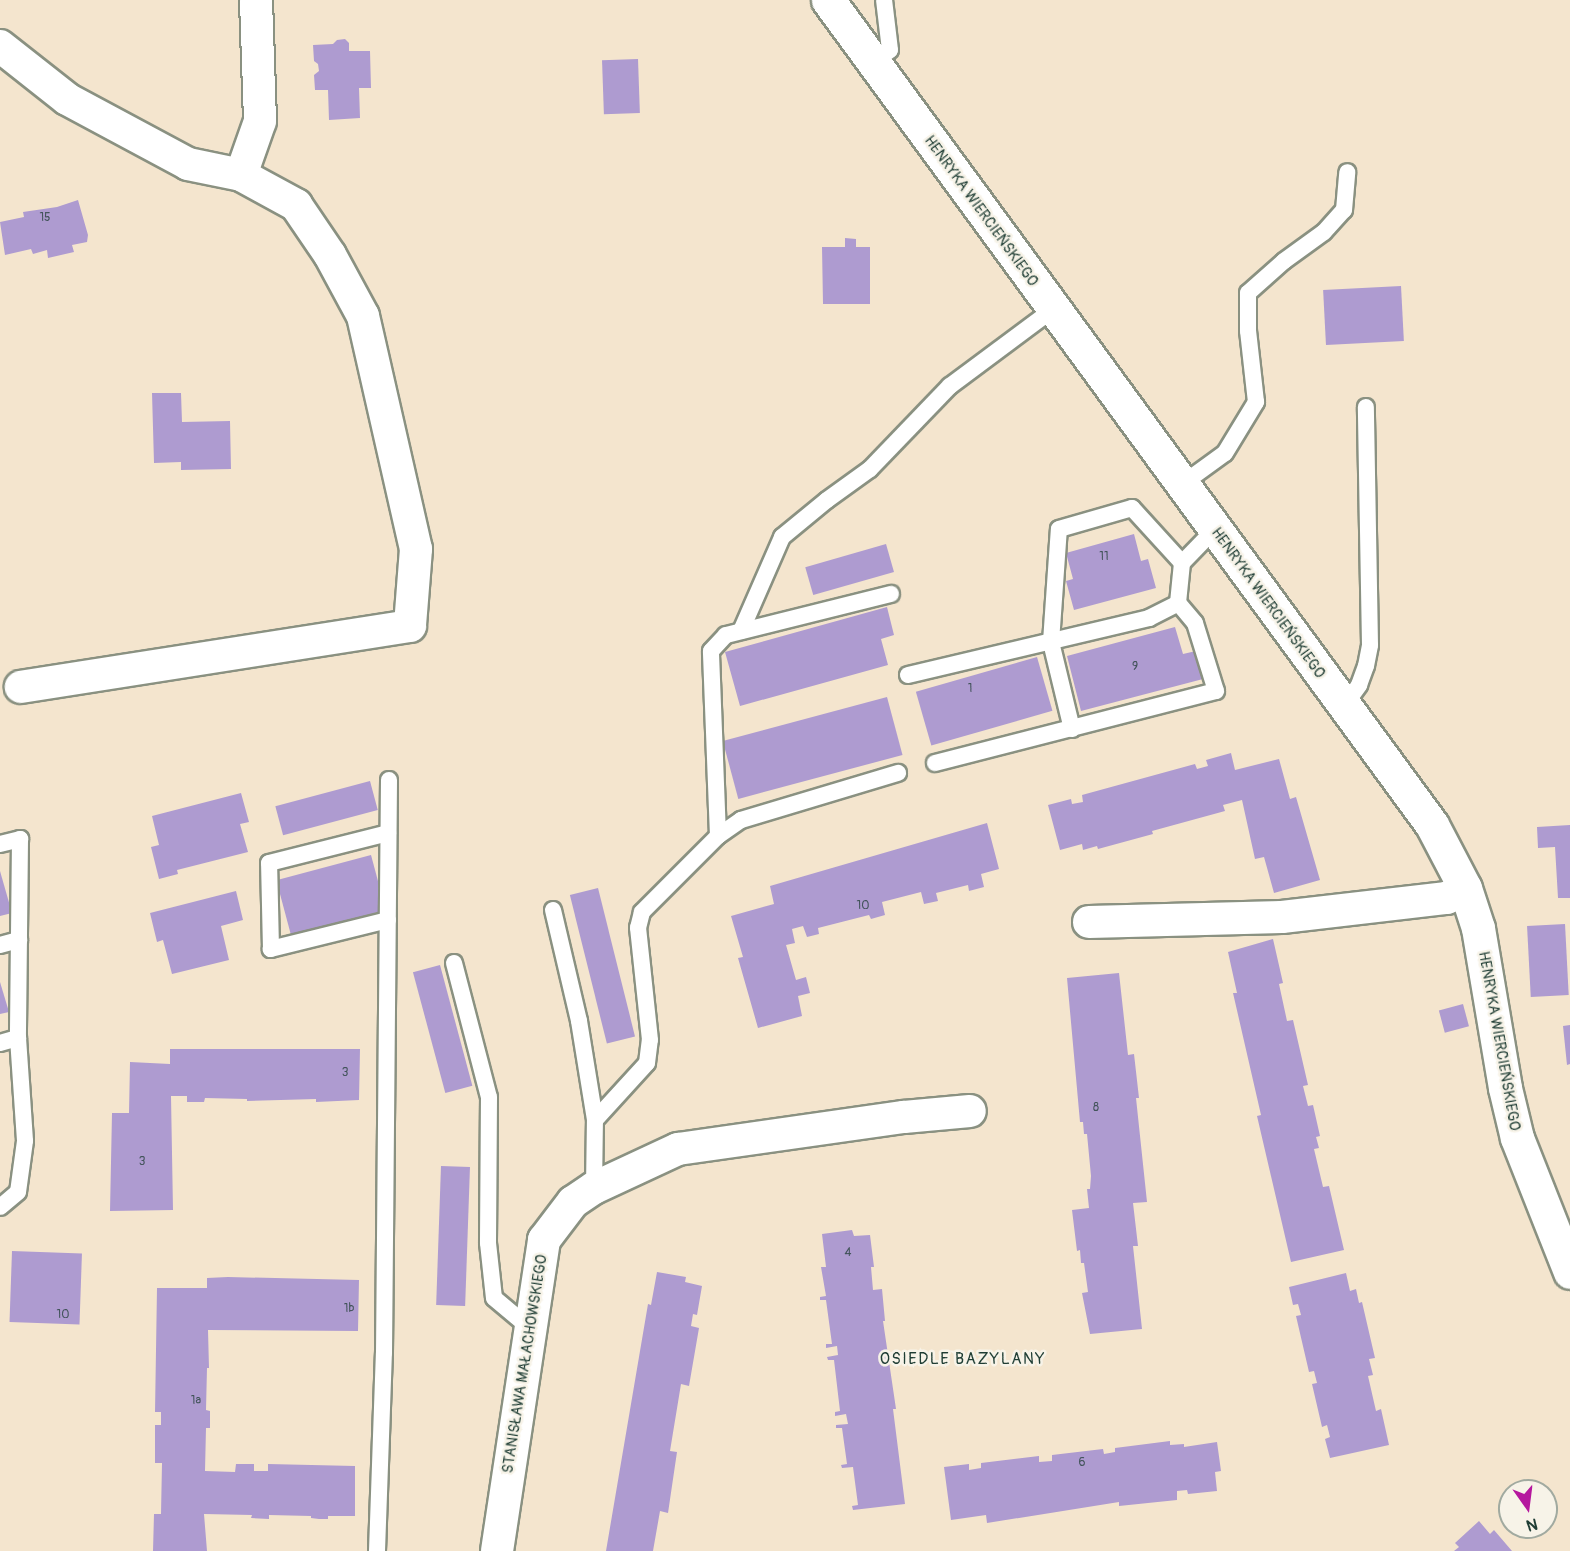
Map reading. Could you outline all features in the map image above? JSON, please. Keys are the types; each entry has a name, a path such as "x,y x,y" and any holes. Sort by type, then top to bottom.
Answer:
{"street":[{"path":"241,176 260,121 255,0"},
{"name":"HENRYKA WIERCIEŃSKIEGO","path":"828,0 1052,310 1432,825 1465,888 1478,928 1505,1088 1517,1138 1570,1272"},
{"path":"0,46 67,99 188,164 241,176 296,204 330,255 363,316 416,549 410,626 21,687"},
{"path":"1089,922 1282,917 1448,898 1465,888"},
{"name":"STANISŁAWA MAŁACHOWSKIEGO","path":"497,1551 544,1240 573,1202 594,1188 678,1149 904,1116 970,1111"}],"lane":[{"path":"875,62 890,50 884,0"},
{"path":"1181,485 1225,453 1256,402 1248,331 1248,293 1284,261 1324,232 1344,210 1347,172"},
{"path":"741,632 782,537 826,500 870,469 950,386 1052,310"},
{"path":"1344,706 1359,685 1370,645 1366,406"},
{"path":"1072,729 1051,642 1059,529 1132,508 1182,563"},
{"path":"934,763 1216,691 1195,623 1178,603 1182,563 1214,530"},
{"path":"718,836 711,651 726,635 891,594"},
{"path":"908,675 1149,618 1178,603"},
{"path":"595,1120 647,1063 650,1040 638,928 642,912 718,836 741,820 898,773"},
{"path":"377,1551 384,1353 389,780"},
{"path":"388,833 269,862 271,949 388,920"},
{"path":"0,844 20,839 18,1038 25,1142 18,1192 0,1207"},
{"path":"553,910 579,1021 595,1120 594,1188"},
{"path":"0,945 19,940"},
{"path":"454,963 489,1097 488,1243 494,1298 531,1329"},
{"path":"0,1043 18,1038"}],"building":[{"path":"345,39 349,43 349,51 370,51 371,88 359,88 360,118 329,120 328,90 315,90 314,75 319,71 318,64 314,61 313,45 333,44 337,40"},
{"path":"638,59 640,113 604,114 602,60"},
{"path":"78,200 88,235 87,242 72,245 74,252 48,258 47,250 33,254 31,249 5,255 0,222 24,217 23,212 57,207"},
{"path":"845,238 856,239 856,247 870,247 870,304 823,304 822,247 845,247"},
{"path":"1401,286 1404,341 1326,345 1323,290"},
{"path":"152,393 181,393 182,422 230,421 231,469 181,470 181,462 154,463"},
{"path":"1134,534 1141,561 1148,559 1156,588 1074,610 1066,581 1073,579 1066,553"},
{"path":"886,544 894,572 813,595 805,567"},
{"path":"887,607 894,635 881,639 888,665 740,706 725,652"},
{"path":"1175,627 1183,654 1196,651 1203,679 1081,711 1067,656"},
{"path":"1037,657 1052,711 931,746 916,692"},
{"path":"887,697 903,755 738,799 723,741"},
{"path":"1231,753 1235,770 1279,759 1290,799 1296,797 1320,880 1274,893 1264,857 1255,859 1242,800 1223,805 1225,811 1152,831 1153,834 1098,849 1097,846 1083,850 1082,844 1060,850 1048,805 1071,799 1072,804 1083,802 1082,795 1195,764 1197,769 1208,766 1206,760"},
{"path":"370,781 378,810 283,835 275,806"},
{"path":"241,793 249,822 240,824 248,852 177,870 178,874 159,879 151,847 159,845 152,816"},
{"path":"987,823 999,869 981,874 984,887 969,891 968,885 936,893 938,901 924,904 921,892 882,902 885,915 871,919 869,915 818,928 819,934 807,937 803,926 792,929 795,943 786,945 796,980 806,977 810,993 798,996 802,1016 758,1028 738,958 743,957 731,916 774,904 770,886"},
{"path":"1570,825 1570,898 1558,898 1555,847 1538,848 1537,827"},
{"path":"371,855 386,910 291,935 276,880"},
{"path":"0,871 12,913 0,916"},
{"path":"598,888 635,1036 607,1043 570,895"},
{"path":"236,891 243,920 221,926 229,960 172,974 163,940 157,942 150,913"},
{"path":"1565,924 1569,995 1531,997 1527,926"},
{"path":"1273,939 1283,983 1279,984 1287,1021 1293,1020 1308,1085 1303,1086 1308,1106 1313,1105 1320,1136 1316,1137 1319,1148 1314,1149 1323,1187 1329,1186 1344,1250 1291,1262 1257,1116 1261,1115 1233,993 1237,993 1228,952"},
{"path":"440,965 472,1086 445,1093 413,972"},
{"path":"1119,973 1128,1055 1134,1054 1139,1098 1136,1098 1147,1202 1133,1203 1138,1246 1133,1246 1142,1329 1090,1334 1082,1293 1088,1292 1084,1263 1081,1263 1080,1250 1077,1251 1072,1210 1089,1208 1087,1189 1090,1189 1091,1176 1087,1134 1084,1134 1083,1122 1080,1122 1067,978"},
{"path":"0,982 9,1012 0,1014"},
{"path":"1463,1004 1469,1026 1445,1033 1439,1010"},
{"path":"1570,1025 1570,1064 1567,1065 1563,1026"},
{"path":"170,1049 360,1049 359,1100 316,1102 316,1099 247,1101 247,1099 205,1098 204,1102 187,1102 187,1096 171,1096 173,1210 110,1211 112,1113 129,1113 130,1062 170,1064"},
{"path":"441,1166 470,1167 465,1306 436,1305"},
{"path":"852,1230 854,1236 870,1235 874,1267 871,1267 873,1290 882,1289 885,1321 883,1321 896,1409 893,1409 905,1504 853,1510 852,1506 858,1505 853,1467 842,1468 841,1465 847,1464 842,1428 836,1428 836,1425 848,1424 846,1414 835,1416 835,1412 840,1411 834,1360 828,1360 827,1357 838,1355 837,1346 826,1348 826,1344 832,1344 826,1300 820,1300 820,1297 826,1296 821,1267 826,1267 822,1234"},
{"path":"12,1251 82,1253 79,1324 10,1322"},
{"path":"657,1272 686,1277 685,1282 702,1286 697,1315 693,1314 691,1326 699,1328 689,1386 681,1384 670,1451 677,1452 668,1513 660,1511 653,1551 606,1551 648,1304 651,1305"},
{"path":"1346,1273 1350,1291 1356,1289 1359,1303 1362,1302 1375,1358 1369,1359 1373,1375 1368,1376 1376,1411 1381,1409 1389,1445 1330,1458 1325,1439 1330,1437 1327,1425 1322,1427 1312,1384 1317,1383 1314,1371 1309,1372 1296,1316 1301,1315 1298,1304 1293,1305 1289,1287"},
{"path":"207,1278 359,1280 358,1331 208,1330 209,1368 207,1368 206,1410 210,1411 210,1428 206,1428 205,1471 235,1472 236,1464 254,1464 254,1471 268,1471 268,1464 355,1466 355,1516 328,1516 328,1519 319,1519 311,1518 311,1516 269,1515 269,1519 251,1518 252,1515 204,1514 207,1551 153,1551 154,1514 161,1514 162,1463 155,1463 155,1425 161,1425 161,1412 155,1412 157,1288 207,1288"},
{"path":"1170,1441 1170,1445 1184,1444 1184,1447 1217,1442 1221,1471 1215,1472 1217,1491 1188,1494 1187,1490 1177,1491 1177,1500 1119,1506 1119,1502 987,1523 986,1515 951,1520 944,1467 969,1464 969,1470 981,1468 981,1463 1039,1456 1039,1462 1052,1461 1052,1455 1103,1449 1104,1454 1115,1452 1115,1448"},
{"path":"1479,1521 1490,1534 1494,1530 1498,1539 1502,1539 1512,1551 1454,1551 1459,1547 1455,1543"}],"district":[{"name":"OSIEDLE BAZYLANY","path":"963,1359"}]}
